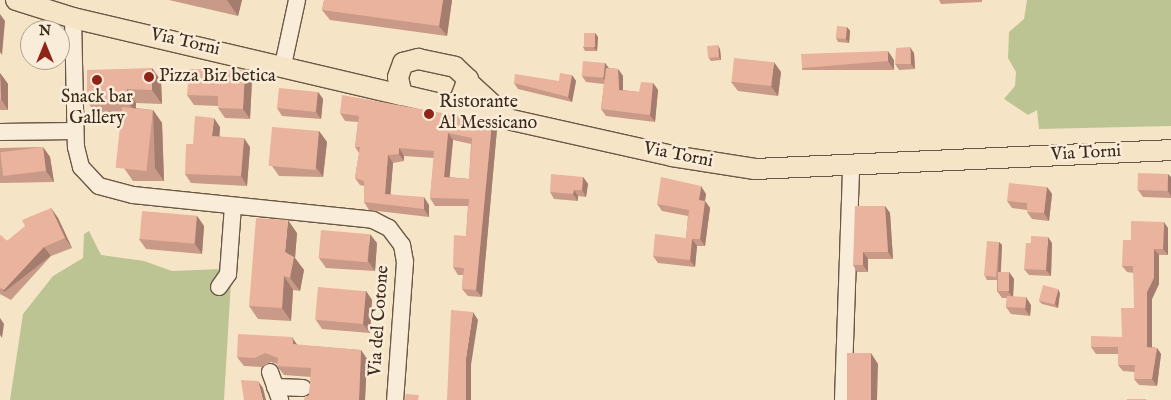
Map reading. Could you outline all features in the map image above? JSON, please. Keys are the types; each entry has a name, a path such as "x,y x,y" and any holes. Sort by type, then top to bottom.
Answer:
{"main road":[{"name":"Via Torni","path":"16,0 73,18 283,65 449,106 672,156 755,169 851,167 1171,150"},
{"name":"Via Torni","path":"356,83 403,63 418,59 455,67 468,82 508,118"},
{"path":"402,95 398,77 403,63"},
{"path":"449,106 460,100 468,82"}],"street":[{"path":"283,65 297,0"},
{"name":"Via del Cotone","path":"73,18 75,130 81,167 106,190 233,206 373,220 389,228 402,245 404,262 395,400"},
{"path":"0,132 75,130"},
{"path":"842,400 851,167"},
{"path":"219,287 228,274 233,206"},
{"path":"275,386 303,388"}],"green space":[{"path":"1027,0 1171,0 1171,126 1039,129 1037,110 1028,115 1004,99 1015,86 1016,72 1008,58 1009,32 1024,19"},
{"path":"89,231 101,255 144,261 172,271 222,269 231,281 224,400 10,400 23,314 53,276 83,258 84,234"}],"building":[{"path":"324,0 443,0 439,26 322,10"},
{"path":"837,26 847,27 846,39 836,38"},
{"path":"584,33 595,33 595,47 584,47"},
{"path":"718,45 719,57 708,58 707,46"},
{"path":"910,47 911,64 895,64 896,48"},
{"path":"888,51 888,61 802,68 801,54"},
{"path":"734,58 774,62 771,86 731,82"},
{"path":"583,61 605,63 604,78 582,76"},
{"path":"152,68 152,90 127,89 126,100 87,101 87,70"},
{"path":"606,68 618,69 619,90 639,92 641,82 653,83 650,115 601,109"},
{"path":"189,69 245,70 243,109 218,108 218,96 187,95"},
{"path":"560,73 572,75 568,97 514,83 515,74 559,81"},
{"path":"279,88 318,92 316,112 277,108"},
{"path":"342,95 492,122 476,290 462,289 464,268 453,267 454,235 466,236 469,199 430,198 434,151 399,148 399,154 388,155 385,194 424,197 424,209 364,202 364,181 355,178 360,147 355,147 359,116 340,113","holes":["448,133 472,138 469,179 444,177"]},
{"path":"122,107 153,110 146,171 116,168"},
{"path":"195,116 214,118 212,136 244,138 241,176 185,174 186,144 193,144"},
{"path":"272,127 319,131 315,170 269,166"},
{"path":"43,147 46,171 3,176 0,152"},
{"path":"1138,173 1168,174 1167,191 1137,190"},
{"path":"551,174 583,177 582,190 574,190 573,194 550,192"},
{"path":"661,177 701,186 699,200 705,201 700,239 692,239 690,260 653,256 655,234 686,238 689,210 657,204"},
{"path":"1009,183 1047,187 1044,213 1027,212 1027,203 1007,201"},
{"path":"855,206 885,206 888,252 863,252 863,265 853,265"},
{"path":"51,208 65,238 44,247 4,290 0,288 0,236 7,241 25,226 22,220"},
{"path":"142,211 197,216 194,244 140,239"},
{"path":"256,218 288,220 285,252 294,257 290,278 284,276 282,308 249,306"},
{"path":"1131,221 1164,222 1163,249 1154,249 1154,278 1147,292 1147,347 1157,348 1152,379 1134,379 1135,365 1118,365 1118,347 1091,347 1091,336 1122,337 1121,308 1134,308 1133,266 1122,266 1123,240 1131,240"},
{"path":"321,230 370,234 367,262 319,258"},
{"path":"1031,236 1048,237 1046,270 1024,269 1026,243 1031,243"},
{"path":"987,241 999,242 996,277 984,276"},
{"path":"998,272 1009,272 1009,291 998,291"},
{"path":"1043,285 1058,289 1054,305 1039,300"},
{"path":"318,287 366,291 363,324 315,320"},
{"path":"1007,296 1026,297 1025,308 1006,307"},
{"path":"451,310 473,312 466,358 466,400 447,400"},
{"path":"238,334 292,337 293,344 361,350 359,400 304,400 305,396 309,396 311,368 277,366 278,358 265,353 255,358 237,357"},
{"path":"847,353 871,353 871,400 847,400"},
{"path":"241,380 258,381 263,400 244,400"},
{"path":"406,394 419,395 418,400 405,400"},
{"path":"1127,399 1146,400 1127,400"}],"place":[{"name":"Pizza Biz betica","path":"149,77"},
{"name":"Snack bar Gallery","path":"97,80"},
{"name":"Ristorante Al Messicano","path":"429,114"}]}
